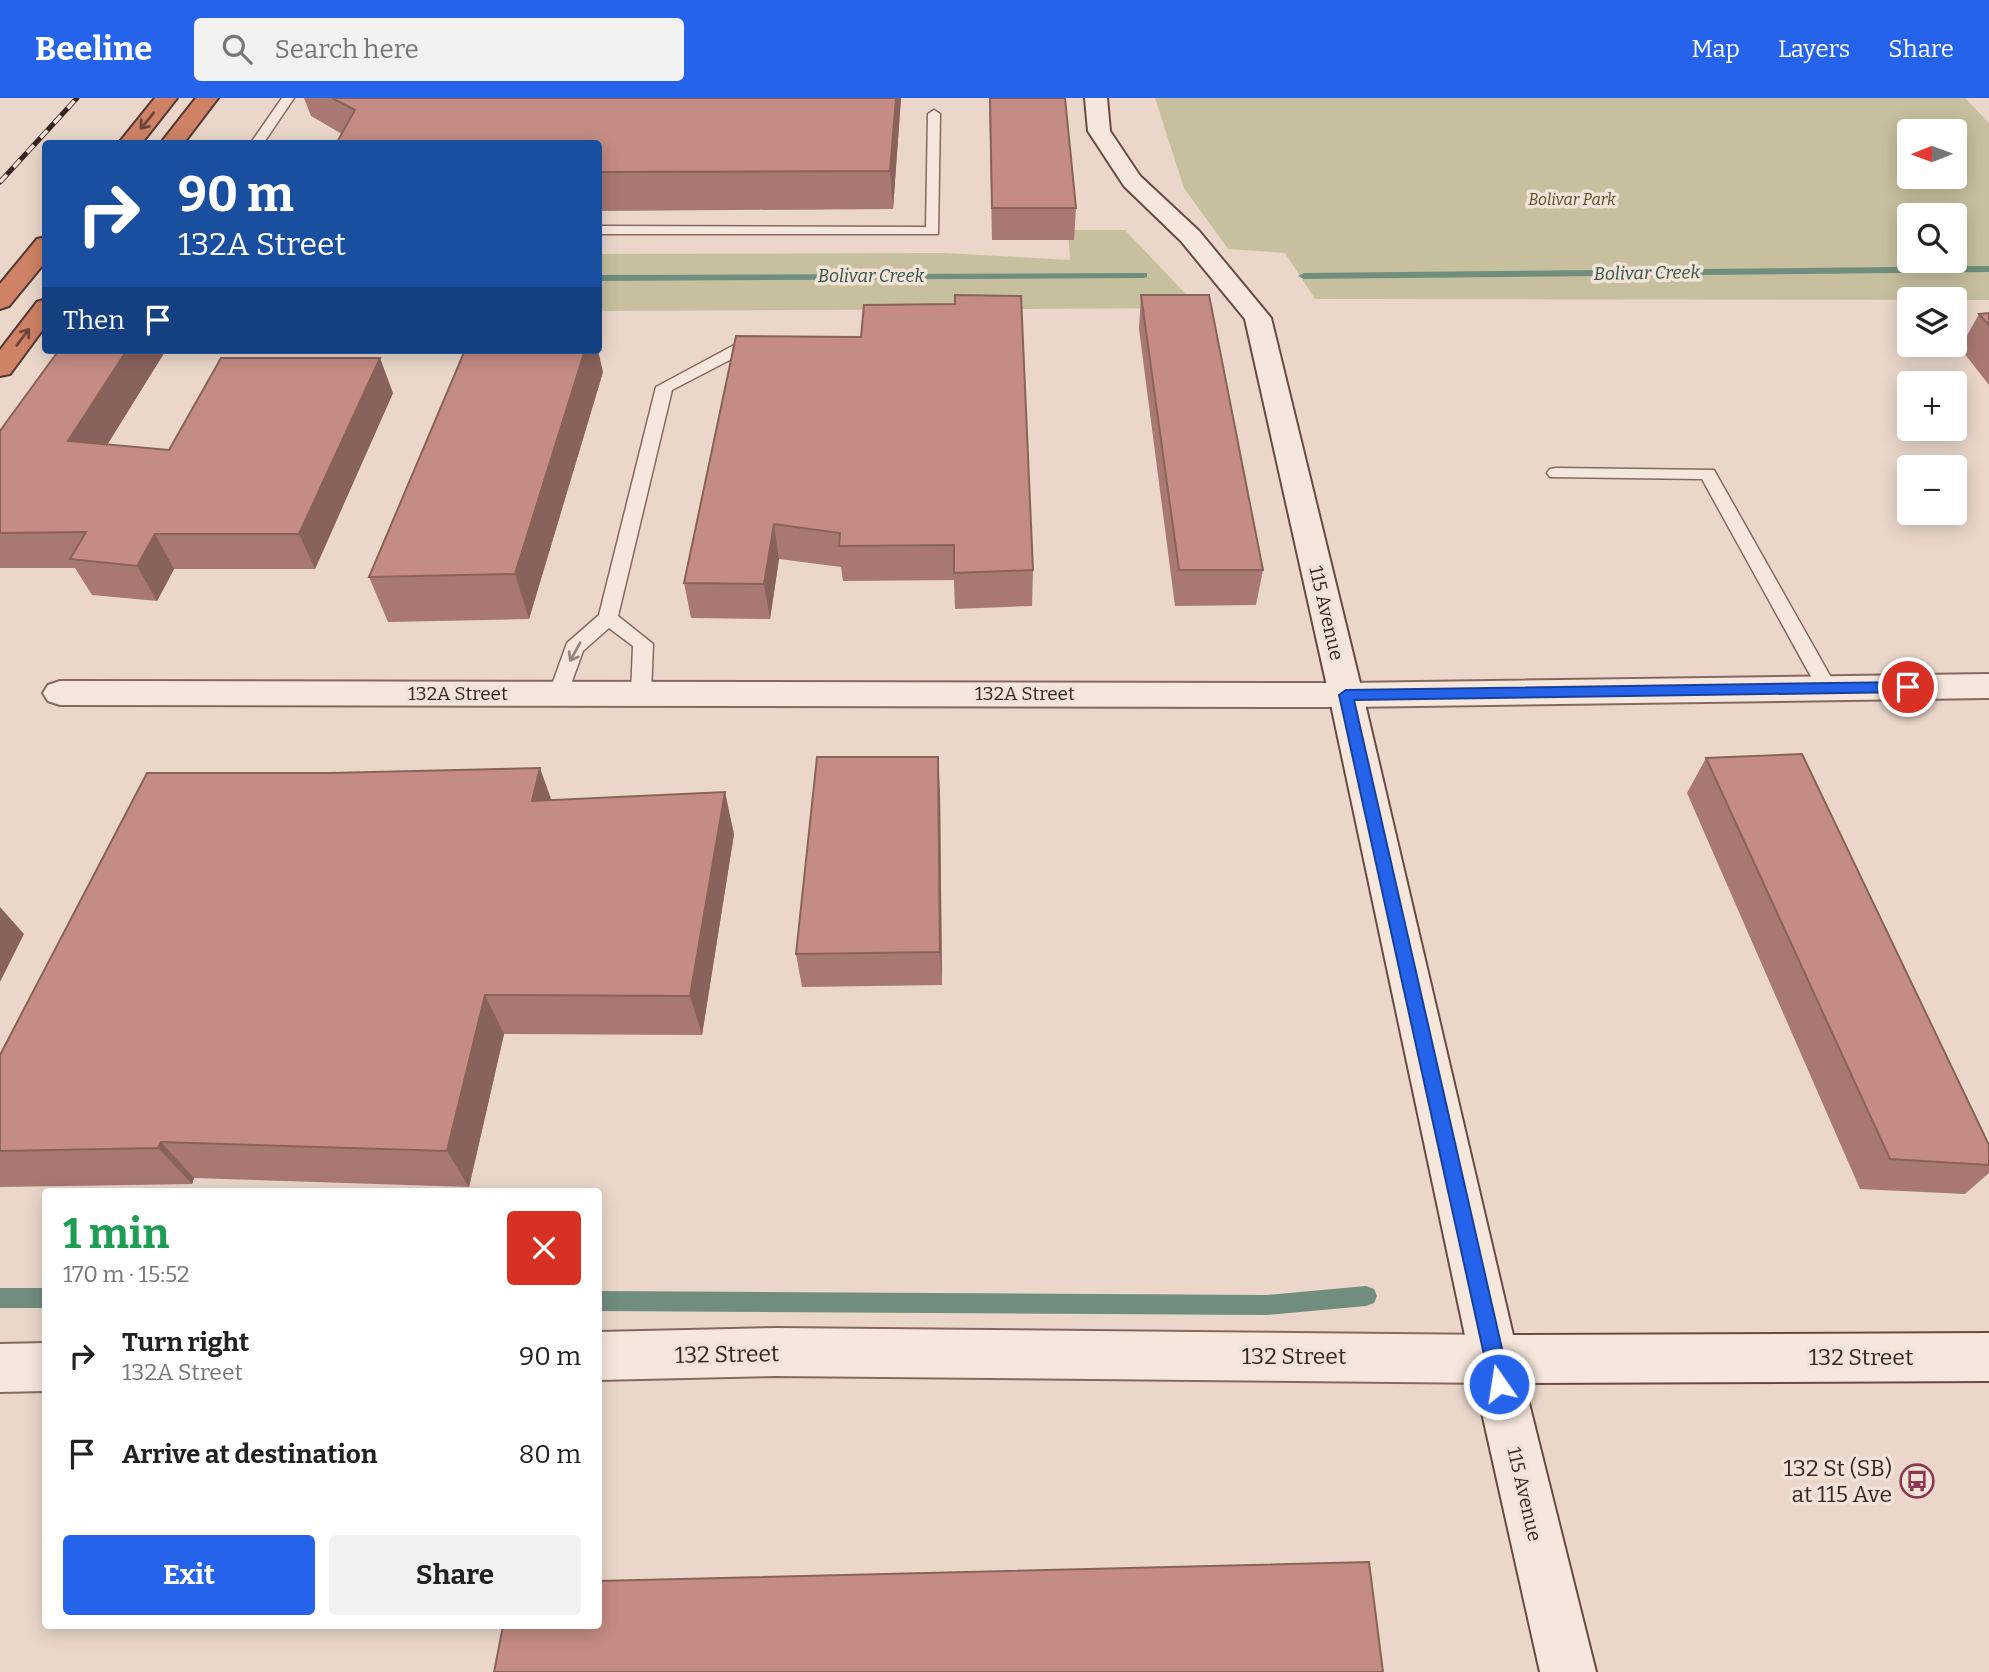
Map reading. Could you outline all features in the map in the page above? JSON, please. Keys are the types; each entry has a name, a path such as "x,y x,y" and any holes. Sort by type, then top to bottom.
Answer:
{"highway":[{"path":"131,140 166,98"},
{"path":"174,140 207,98"},
{"path":"0,301 42,249"},
{"path":"0,368 42,312"}],"street":[{"name":"115 Avenue","path":"1096,98 1100,131 1132,181 1190,236 1258,318 1346,695 1494,1359 1568,1672"},
{"name":"132A Street","path":"60,694 1346,695 1989,686"},
{"name":"132 Street","path":"602,1356 776,1352 1494,1359 1989,1357"},
{"path":"0,1368 42,1367"}],"lane":[{"path":"259,140 288,98"},
{"path":"602,230 933,231 934,114"},
{"path":"559,694 574,648 608,618 664,387 744,346 782,345"},
{"path":"1556,473 1708,474 1827,688"},
{"path":"608,618 643,644 641,694"}],"green space":[{"name":"Bolivar Park","path":"1155,98 1965,98 1989,123 1989,300 1967,300 1967,287 1897,287 1897,300 1315,299 1285,253 1228,249 1184,188"},
{"path":"1068,230 1125,230 1199,308 602,311 602,254 944,253 1070,260"}],"building":[{"path":"332,98 896,98 890,171 602,172 602,140 338,140 355,110"},
{"path":"990,98 1065,98 1076,208 992,208"},
{"path":"955,295 1021,296 1033,570 954,573 954,545 839,546 840,533 774,524 764,584 684,583 736,336 861,337 864,305 955,304"},
{"path":"1141,295 1209,295 1263,570 1179,570"},
{"path":"1989,313 1989,325 1979,314"},
{"path":"56,354 124,354 68,441 169,450 221,358 380,358 299,534 155,534 137,566 70,559 86,532 0,533 0,431"},
{"path":"463,354 584,354 515,574 369,577"},
{"path":"1802,754 1989,1145 1989,1165 1890,1159 1706,758"},
{"path":"817,757 938,757 940,952 796,954"},
{"path":"540,768 532,801 725,792 690,996 485,995 447,1151 161,1142 158,1148 0,1151 0,1055 147,773 330,773"},
{"path":"1369,1562 1383,1672 494,1672 502,1629 602,1629 602,1581"}],"waterway":[{"name":"Bolivar Creek","path":"1304,276 1989,269"},
{"name":"Bolivar Creek","path":"602,278 1143,275"},
{"path":"602,1301 1267,1305 1366,1296"},
{"path":"0,1298 42,1298"}],"railway":[{"path":"0,182 77,98"}],"place":[{"name":"132 St (SB) at 115 Ave","path":"1917,1481"}],"route":[{"path":"1499,1384 1346,695 1908,687"}]}
